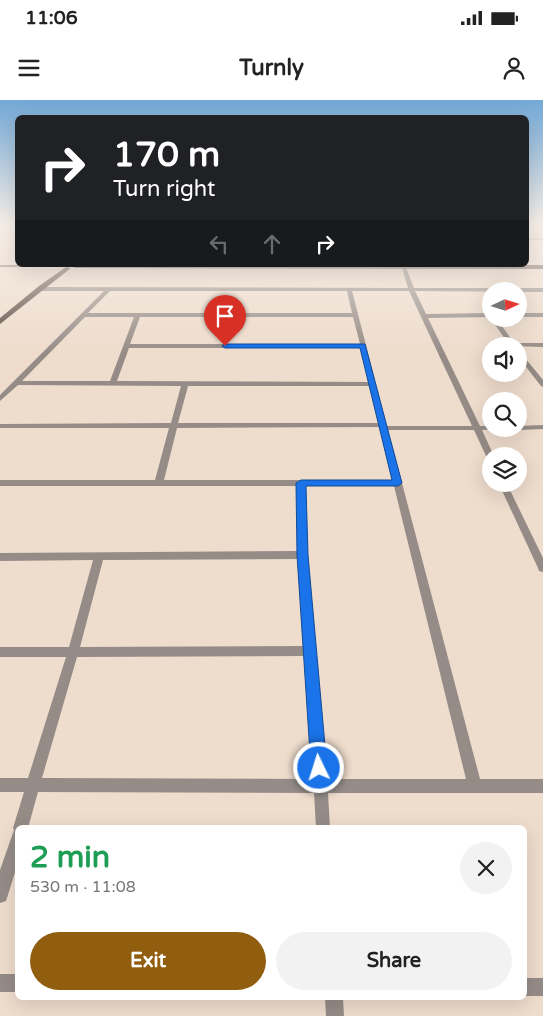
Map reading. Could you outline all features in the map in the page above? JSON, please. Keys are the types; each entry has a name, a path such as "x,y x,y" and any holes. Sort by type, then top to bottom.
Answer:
{"main road":[{"path":"52,278 53,268"},
{"path":"0,322 52,278 72,268"}],"street":[{"path":"404,268 412,290 486,447"},
{"path":"41,289 543,290"},
{"path":"0,399 108,290"},
{"path":"349,290 475,787"},
{"path":"83,315 355,315"},
{"path":"424,316 482,315"},
{"path":"528,315 543,315"},
{"path":"113,383 138,316"},
{"path":"527,346 543,345"},
{"path":"127,346 363,346"},
{"path":"527,364 543,384"},
{"path":"16,383 373,384"},
{"path":"159,482 185,383"},
{"path":"0,426 482,428"},
{"path":"527,428 543,428"},
{"path":"0,483 398,483"},
{"path":"301,483 303,555 323,825"},
{"path":"507,492 543,568"},
{"path":"0,557 303,555"},
{"path":"21,825 73,652 99,556"},
{"path":"0,652 311,651"},
{"path":"0,785 543,786"},
{"path":"0,895 15,846"},
{"path":"0,983 15,983"},
{"path":"527,987 543,987"},
{"path":"334,1000 335,1016"}],"route":[{"path":"225,346 363,346 398,483 301,483 303,555 319,768"}]}
